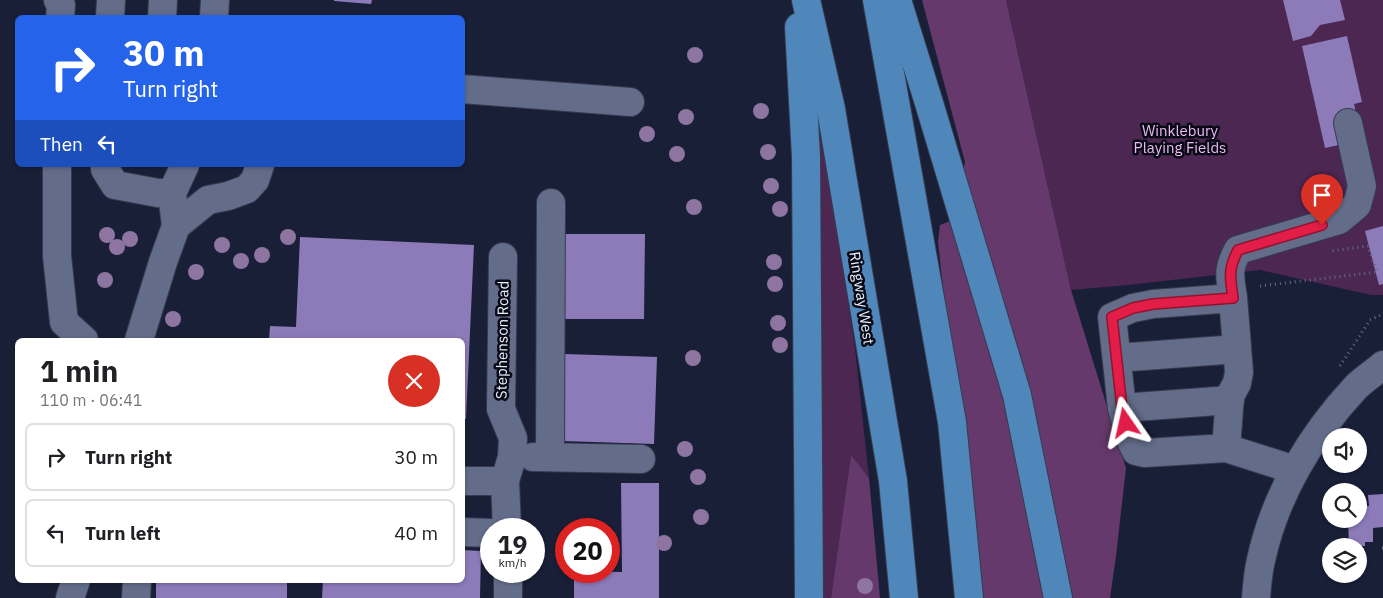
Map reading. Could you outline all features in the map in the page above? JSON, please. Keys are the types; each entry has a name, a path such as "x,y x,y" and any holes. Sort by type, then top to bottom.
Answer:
{"main road":[{"path":"798,0 806,158 810,598"},
{"name":"Ringway West","path":"806,0 831,109 892,481 904,598"},
{"path":"877,0 952,422 969,598"},
{"path":"897,0 1017,395 1058,598"}],"street":[{"path":"58,0 61,5 60,15"},
{"path":"110,15 111,0"},
{"path":"162,15 163,0"},
{"path":"214,15 215,0"},
{"path":"465,89 630,102"},
{"path":"1226,448 1230,396 1237,383 1239,372 1229,272 1232,262 1238,250 1339,220 1357,205 1362,186 1348,123"},
{"path":"57,167 57,256 64,322 82,338"},
{"path":"105,167 115,185 158,193 172,193"},
{"path":"140,338 162,262 176,226 172,193 184,167"},
{"path":"176,226 208,200 228,196 247,189 255,180 259,167"},
{"path":"550,457 551,203"},
{"name":"Stephenson Road","path":"503,257 501,409 513,438 508,469 507,518"},
{"path":"1233,298 1153,304 1133,308 1112,317 1122,408 1130,439 1136,451 1145,453 1226,448 1295,470"},
{"path":"1117,358 1237,349"},
{"path":"1256,598 1261,560 1276,509 1295,470 1323,428 1357,386 1383,366"},
{"path":"1122,408 1230,400"},
{"path":"465,480 550,457 641,459"},
{"path":"465,532 480,533"},
{"path":"70,598 75,583"},
{"path":"136,598 137,583"},
{"path":"508,583 508,598"}],"path":[{"path":"1260,286 1377,272 1368,246"}],"green space":[{"name":"Winklebury Playing Fields","path":"1006,0 1383,0 1383,295 1371,295 1260,270 1071,290"},
{"path":"821,139 855,348 869,478 851,455 831,598 818,598 813,140"}],"shaded area":[{"path":"922,0 1006,0 1071,290 1126,468 1110,598 977,598 938,242 940,225 953,220 965,162"},
{"path":"851,455 869,478 880,598 831,598"}],"building":[{"path":"334,0 372,0 371,4"},
{"path":"1283,0 1340,0 1345,20 1320,25 1311,36 1293,41"},
{"path":"1347,36 1362,102 1354,104 1362,140 1325,148 1302,46"},
{"path":"1383,226 1383,284 1379,285 1365,231"},
{"path":"564,234 645,234 644,319 563,319"},
{"path":"300,237 474,245 466,419 465,338 269,338 270,326 296,327"},
{"path":"565,354 657,357 654,444 563,441"},
{"path":"621,483 659,483 659,598 574,598 574,583 620,583 620,572 622,572"},
{"path":"1383,494 1383,527 1373,528 1373,542 1367,542 1367,538 1349,538 1348,528 1367,528 1368,495"},
{"path":"465,550 480,551 480,598 322,598 323,583 465,583"},
{"path":"156,583 287,583 287,598 156,598"}],"route":[{"path":"1126,423 1122,408 1112,317 1133,308 1153,304 1233,298 1229,272 1238,250 1322,225"}]}
